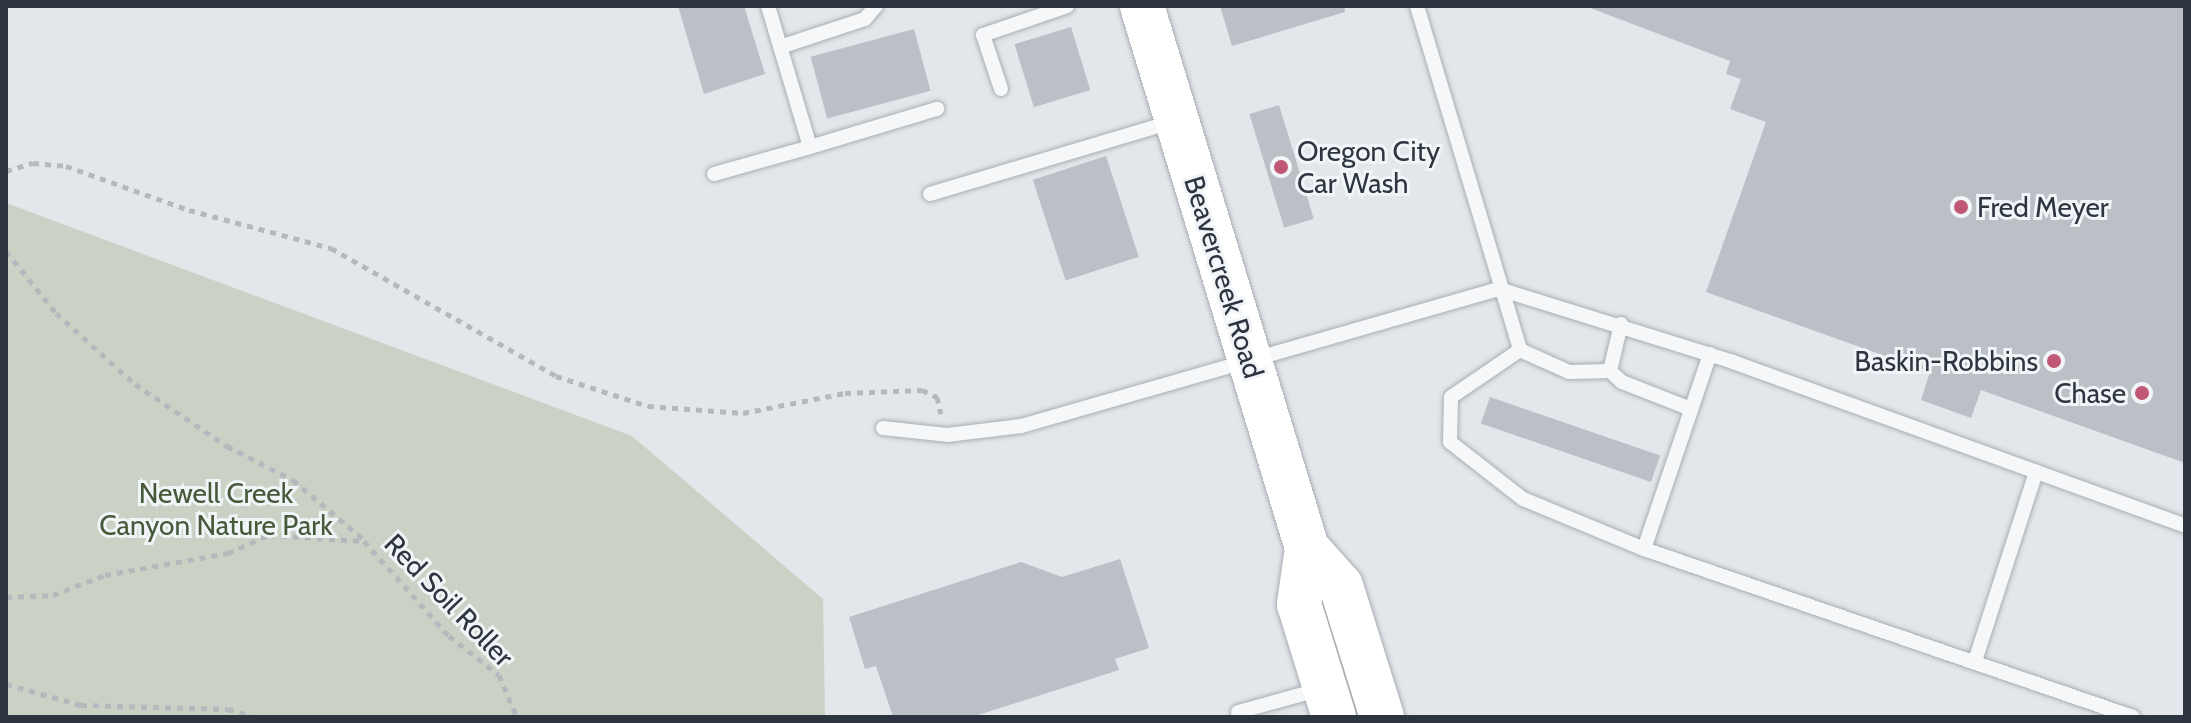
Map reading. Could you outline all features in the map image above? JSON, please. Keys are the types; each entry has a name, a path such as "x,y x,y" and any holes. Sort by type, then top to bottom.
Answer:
{"main road":[{"name":"Beavercreek Road","path":"1142,6 1307,548 1341,586 1382,717"},
{"name":"Beavercreek Road","path":"1307,548 1299,604 1330,702"},
{"path":"1330,702 1341,688 1360,717"}],"lane":[{"path":"768,6 810,147"},
{"path":"780,47 865,19 876,6"},
{"path":"1001,89 983,35 1067,6"},
{"path":"1417,6 1499,289 1520,350 1569,372 1610,371 1622,382 1691,409"},
{"path":"714,174 937,109"},
{"path":"930,194 1177,120"},
{"path":"883,428 947,435 1037,423 1249,359 1499,289 1621,324 1710,354 2185,526"},
{"path":"1610,371 1621,324"},
{"path":"1520,350 1451,397 1450,442 1523,499 1644,549 2133,717"},
{"path":"1644,549 1710,354"},
{"path":"1975,661 2036,472"},
{"path":"1238,712 1330,702"}],"path":[{"path":"6,161 8,170 66,166 189,210 331,248 556,376 648,406 743,413 845,393 922,390 937,397 947,435"},
{"path":"6,251 56,313 135,384 227,446 293,480 364,541"},
{"name":"Red Soil Roller","path":"6,597 53,595 105,575 228,553 269,535 364,541 449,636 499,675 517,717"},
{"path":"6,684 81,705 228,709 254,717"}],"green space":[{"name":"Newell Creek Canyon Nature Park","path":"6,203 632,436 823,599 825,717 6,717"}],"building":[{"path":"678,6 744,6 765,74 704,94"},
{"path":"1220,6 1344,6 1345,12 1232,46"},
{"name":"Fred Meyer","path":"1585,6 2185,6 2185,463 1981,390 1971,418 1921,400 1930,372 1706,292 1766,122 1730,109 1741,79 1726,74 1730,61"},
{"path":"1071,27 1090,90 1034,107 1015,44"},
{"path":"914,29 931,91 827,119 811,57"},
{"name":"Oregon City Car Wash","path":"1279,105 1314,219 1284,228 1249,114"},
{"path":"1106,156 1139,257 1066,281 1033,180"},
{"path":"1490,397 1660,456 1651,482 1481,423"},
{"path":"1120,559 1149,648 1115,659 1119,670 972,717 893,717 876,666 865,669 849,617 1021,562 1062,577"}],"place":[{"name":"Oregon City Car Wash","path":"1281,167"},
{"name":"Fred Meyer","path":"1961,207"},
{"name":"Baskin-Robbins","path":"2054,361"},
{"name":"Chase","path":"2142,393"}]}
